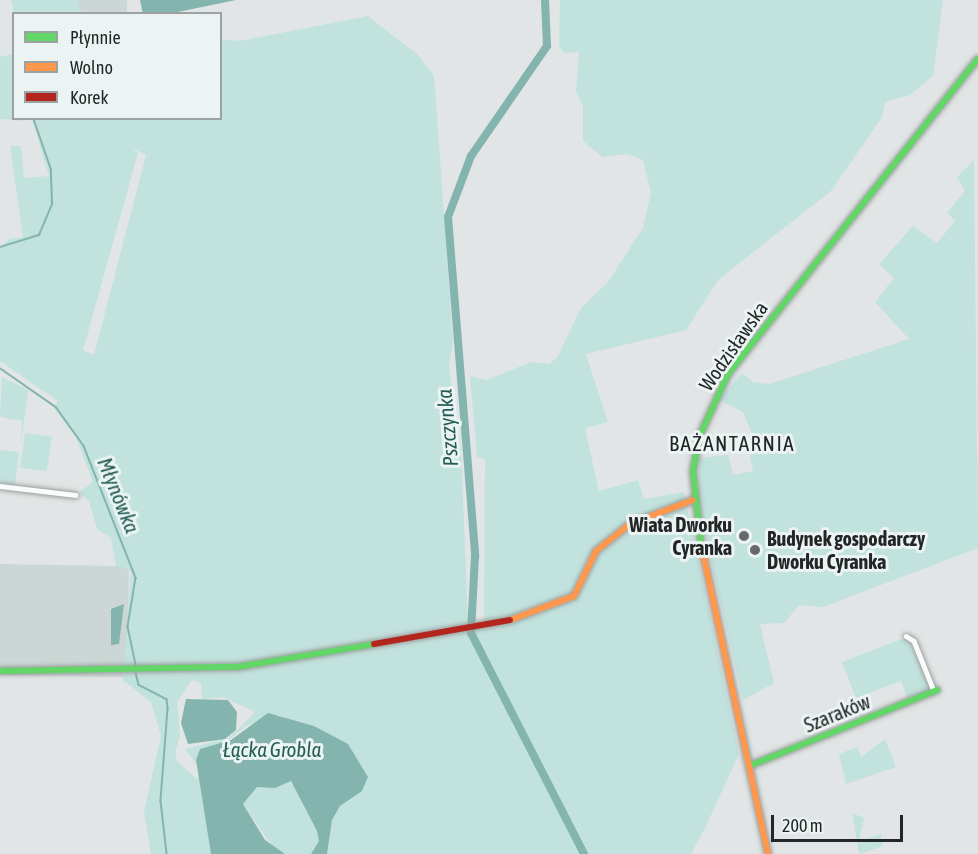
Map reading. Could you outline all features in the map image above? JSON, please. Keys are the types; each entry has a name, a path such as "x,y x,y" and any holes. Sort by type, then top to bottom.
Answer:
{"street":[{"name":"Wodzisławska","path":"768,854 693,500 700,435 728,374 978,59"},
{"path":"0,486 75,495"},
{"path":"0,671 169,671 237,667 488,627 565,603 607,540 630,524 693,500"},
{"path":"906,636 914,640 936,691"},
{"name":"Szaraków","path":"748,766 936,691"}],"shaded area":[{"path":"78,0 127,0 127,12 78,12"},
{"path":"0,564 129,566 127,677 0,675"}],"green space":[{"path":"11,0 78,0 81,12 14,12"},
{"path":"560,0 943,0 933,76 910,95 885,102 882,117 831,191 718,280 686,330 586,354 608,422 585,428 599,491 638,480 644,499 684,492 739,754 705,828 691,854 327,854 332,820 340,806 362,791 347,744 279,715 246,726 223,744 200,749 197,764 185,749 229,738 255,712 223,697 202,699 201,683 192,680 177,702 180,736 175,752 177,761 198,780 198,773 211,854 151,854 144,812 161,736 151,702 123,680 131,571 116,566 111,538 97,529 89,501 79,493 93,482 75,435 54,408 58,401 0,361 0,248 9,239 23,237 10,146 21,146 24,178 49,176 32,120 222,120 222,39 240,41 368,16 418,55 434,76 453,341 449,366 461,448 468,622 484,623 485,459 477,457 470,376 487,380 531,362 549,364 557,358 581,308 608,282 643,228 651,193 643,160 627,154 603,157 583,141 583,106 576,91 579,52 563,53 559,45","holes":["129,147 146,155 94,355 83,350 138,153"]},
{"path":"12,54 12,120 0,119 0,57"},
{"path":"974,160 978,548 823,607 799,605 784,623 760,624 774,683 743,700 699,509 699,464 700,458 728,455 733,475 753,471 749,450 758,447 743,412 719,400 742,373 753,382 769,384 909,339 875,302 894,278 879,264 913,226 937,243 955,221 947,213 965,191 957,177"},
{"path":"2,377 28,390 21,445 22,421 0,417"},
{"path":"25,433 52,437 47,471 20,468"},
{"path":"0,450 19,452 15,486 0,484"},
{"path":"907,637 932,691 908,700 901,681 856,698 842,662"},
{"path":"885,739 896,767 846,784 839,754 857,747 861,757"},
{"path":"291,781 317,831 319,841 311,854 285,854 272,846 243,804 257,787 275,788"},
{"path":"852,813 864,818 859,841 881,834 883,846 859,854"}],"water":[{"path":"140,0 236,0 178,12 143,12"},
{"path":"124,604 119,644 111,645 111,609"},
{"path":"186,699 228,700 237,712 236,730 225,739 188,744 181,723"},
{"name":"Łącka Grobla","path":"268,713 314,726 348,744 368,777 362,791 340,806 332,820 327,854 311,854 319,841 317,831 291,781 275,788 257,787 243,804 265,840 285,854 211,854 196,760 200,749 231,740"}],"waterway":[{"name":"Pszczynka","path":"545,0 547,46 471,156 448,217 475,556 471,633 584,854"},
{"name":"Młynówka","path":"0,247 39,235 52,204 51,170 34,120"},
{"name":"Młynówka","path":"0,368 56,407 84,446 136,578 128,627 136,666"},
{"name":"Młynówka","path":"136,673 139,685 167,699 161,801 167,854"}],"traffic: fast":[{"path":"701,544 693,471 700,435 728,374 978,59"},
{"path":"0,671 237,667 374,644"},
{"path":"749,766 937,690"}],"traffic: slow":[{"path":"510,620 574,596 596,551 630,524 693,500"},
{"path":"701,544 768,854"}],"traffic: jam":[{"path":"374,644 510,620"}],"place":[{"name":"Wiata Dworku Cyranka","path":"744,536"},
{"name":"Budynek gospodarczy Dworku Cyranka","path":"755,550"}],"district":[{"name":"BAŻANTARNIA","path":"732,443"}]}
